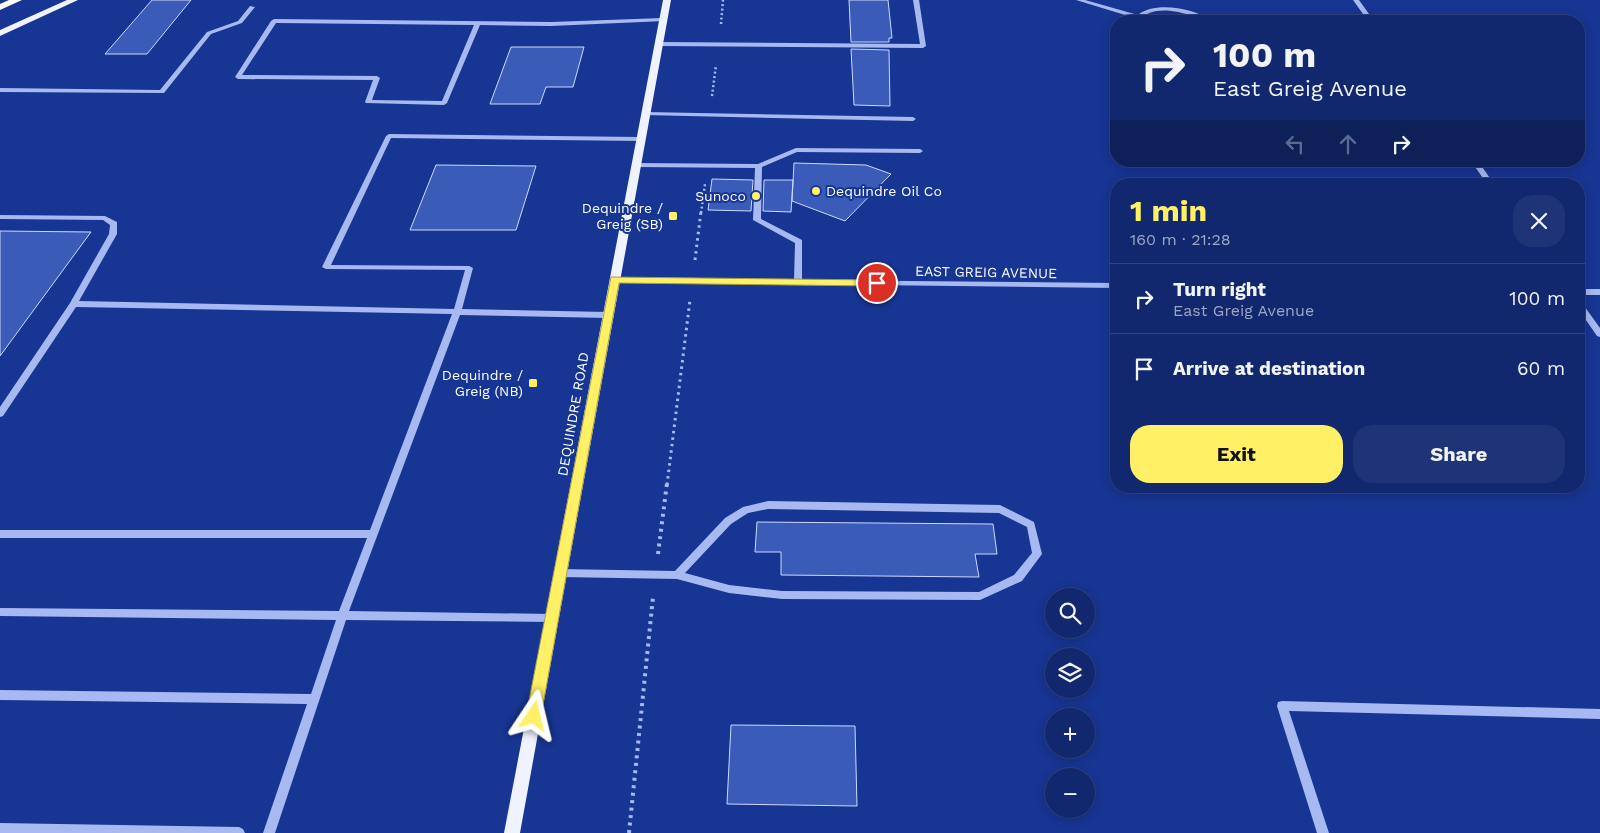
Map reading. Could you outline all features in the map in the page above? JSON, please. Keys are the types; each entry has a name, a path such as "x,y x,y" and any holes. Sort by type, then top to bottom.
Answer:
{"highway":[{"path":"0,7 17,0"}],"main road":[{"path":"0,33 74,0"},
{"name":"DEQUINDRE ROAD","path":"512,833 667,0"}],"street":[{"path":"659,44 923,46 916,0"},
{"path":"1079,0 1125,15"},
{"path":"1356,0 1367,15"},
{"path":"0,90 162,92 210,33 240,22 252,7"},
{"path":"477,24 444,103 368,102 377,78 238,77 274,21 551,24 663,20"},
{"path":"646,114 913,119"},
{"path":"269,833 343,615 457,312 469,268 326,267 389,136 641,139"},
{"path":"636,165 760,166 757,220 799,242 798,282"},
{"path":"1478,167 1487,178"},
{"path":"0,217 105,218 114,224 114,234 74,304 0,414"},
{"name":"EAST GREIG AVENUE","path":"615,280 1110,286"},
{"path":"1585,292 1600,292"},
{"path":"74,304 608,315"},
{"path":"1585,313 1600,334"},
{"path":"560,573 677,576 729,589 782,595 980,596 1018,578 1037,554 1031,525 1000,509 768,505 746,510 728,521 677,576"},
{"path":"0,534 373,534"},
{"path":"0,695 314,699"},
{"path":"1323,833 1282,706 1600,714"},
{"path":"0,829 239,833"}],"lane":[{"path":"1143,15 1153,9 1171,8 1196,15"},
{"path":"760,166 796,150 920,152"},
{"path":"0,612 552,618"}],"building":[{"path":"152,0 191,0 147,54 105,54"},
{"path":"849,0 888,0 892,38 889,38 889,42 851,42"},
{"path":"511,47 584,47 573,87 546,87 540,104 490,104"},
{"path":"851,49 889,50 890,106 854,105"},
{"path":"794,163 866,165 891,174 845,221 792,201"},
{"path":"436,165 536,166 516,230 410,230"},
{"path":"712,179 753,180 751,211 708,210"},
{"path":"764,180 793,180 791,212 763,211"},
{"path":"0,231 91,232 0,356"},
{"path":"757,522 993,524 997,554 975,554 979,577 781,575 781,552 755,552"},
{"path":"731,725 855,726 857,806 727,804"}],"place":[{"name":"Dequindre Oil Co","path":"816,191"},
{"name":"Sunoco","path":"756,196"},
{"name":"Dequindre / Greig (SB)","path":"673,216"},
{"name":"Dequindre / Greig (NB)","path":"533,383"}],"route":[{"path":"534,716 615,280 877,283"}]}
